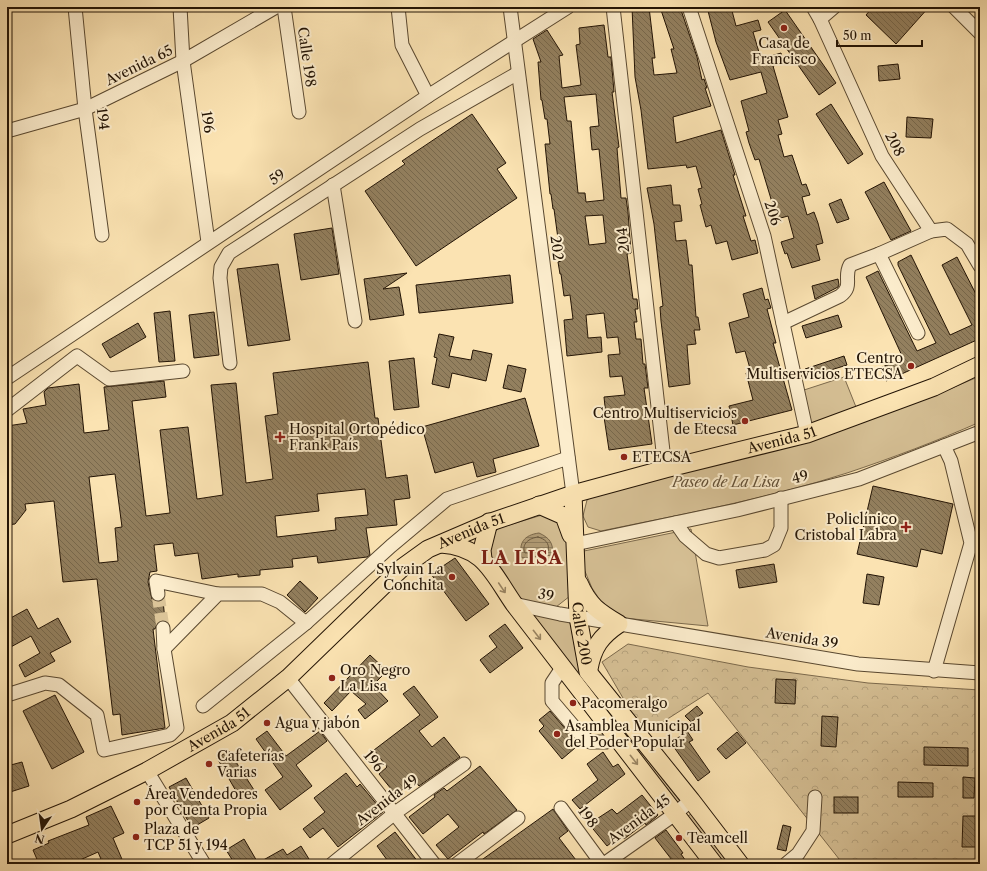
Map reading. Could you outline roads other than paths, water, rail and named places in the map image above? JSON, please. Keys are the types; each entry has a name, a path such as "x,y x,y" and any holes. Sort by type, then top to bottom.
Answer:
{"main road":[{"name":"Avenida 51","path":"7,835 71,809 147,771 232,723 288,678 403,567 428,549 489,522 573,494 665,468 807,434 934,387 980,365"},
{"name":"Calle 200","path":"573,494 578,617 588,672 691,800 740,864"},
{"path":"539,505 564,516 575,544"},
{"path":"483,559 482,550 489,522"},
{"name":"Calle 200","path":"440,544 457,545 470,550 483,559 514,604 562,668 714,864"},
{"path":"577,577 585,596 595,609 619,624 602,638 592,653 588,672"}],"street":[{"name":"194","path":"75,7 85,109 102,235"},
{"name":"196","path":"180,7 183,61 208,242"},
{"name":"Avenida 65","path":"7,132 85,109 183,61 276,7"},
{"name":"Calle 198","path":"284,7 299,112"},
{"path":"398,7 402,45 428,96"},
{"name":"202","path":"510,7 573,494"},
{"name":"59","path":"7,378 428,96 568,7"},
{"name":"204","path":"613,7 665,468"},
{"name":"206","path":"689,7 764,236 807,434"},
{"name":"208","path":"813,7 820,19 882,156 931,231"},
{"path":"820,19 834,7"},
{"path":"954,7 980,33"},
{"path":"230,363 220,278 224,258 229,252 420,129 518,73"},
{"path":"333,185 355,321"},
{"path":"783,323 846,292 848,287 846,272 850,265 880,254 931,231 947,230 967,244 980,266"},
{"path":"880,254 918,333"},
{"path":"7,410 77,356 109,379 183,371"},
{"name":"49","path":"575,544 676,523 859,478 980,432"},
{"path":"934,671 971,543 951,461 944,446"},
{"path":"203,706 306,623 391,546 447,499 568,458"},
{"path":"676,523 685,536 706,554 719,558 765,550 774,545 781,528 782,498"},
{"path":"158,594 156,581 218,594 262,594 280,602 306,623"},
{"path":"164,649 218,594"},
{"name":"39","path":"514,604 619,624"},
{"name":"Avenida 39","path":"619,624 858,664 980,674"},
{"path":"7,695 46,683 60,686 97,715 104,750 170,735 177,728 164,649 163,628"},
{"path":"562,668 552,683 552,701 580,734 590,742 606,742 616,738"},
{"name":"196","path":"288,678 434,864"},
{"name":"Avenida 49","path":"332,864 395,813 464,764"},
{"path":"147,771 204,864"},
{"path":"786,864 798,854 813,831 815,797"},
{"name":"Avenida 45","path":"603,864 675,814 691,800"},
{"name":"198","path":"561,808 603,864"},
{"path":"457,864 518,818"}],"water":[{"path":"539,533 550,541 553,555 522,558 521,548 523,541 529,536"}],"tunnel":[{"path":"158,594 163,628"}],"place":[{"name":"Casa de Francisco","path":"784,28"},
{"name":"Centro Multiservicios ETECSA","path":"911,366"},
{"name":"Centro Multiservicios de Etecsa","path":"745,421"},
{"name":"Hospital Ortopédico Frank País","path":"280,437"},
{"name":"ETECSA","path":"624,457"},
{"name":"Policlínico Cristobal Labra","path":"906,527"},
{"name":"Sylvain La Conchita","path":"452,577"},
{"name":"Oro Negro La Lisa","path":"332,678"},
{"name":"Pacomeralgo","path":"573,703"},
{"name":"Agua y jabón","path":"267,723"},
{"name":"Asamblea Municipal del Poder Popular","path":"557,734"},
{"name":"Cafeterías Varias","path":"209,764"},
{"name":"Área Vendedores por Cuenta Propia","path":"137,802"},
{"name":"Plaza de TCP 51 y 194","path":"136,837"},
{"name":"Teamcell","path":"679,838"}],"district":[{"name":"LA LISA","path":"522,558"}],"park label":[{"name":"Paseo de La Lisa","path":"726,482"}]}
